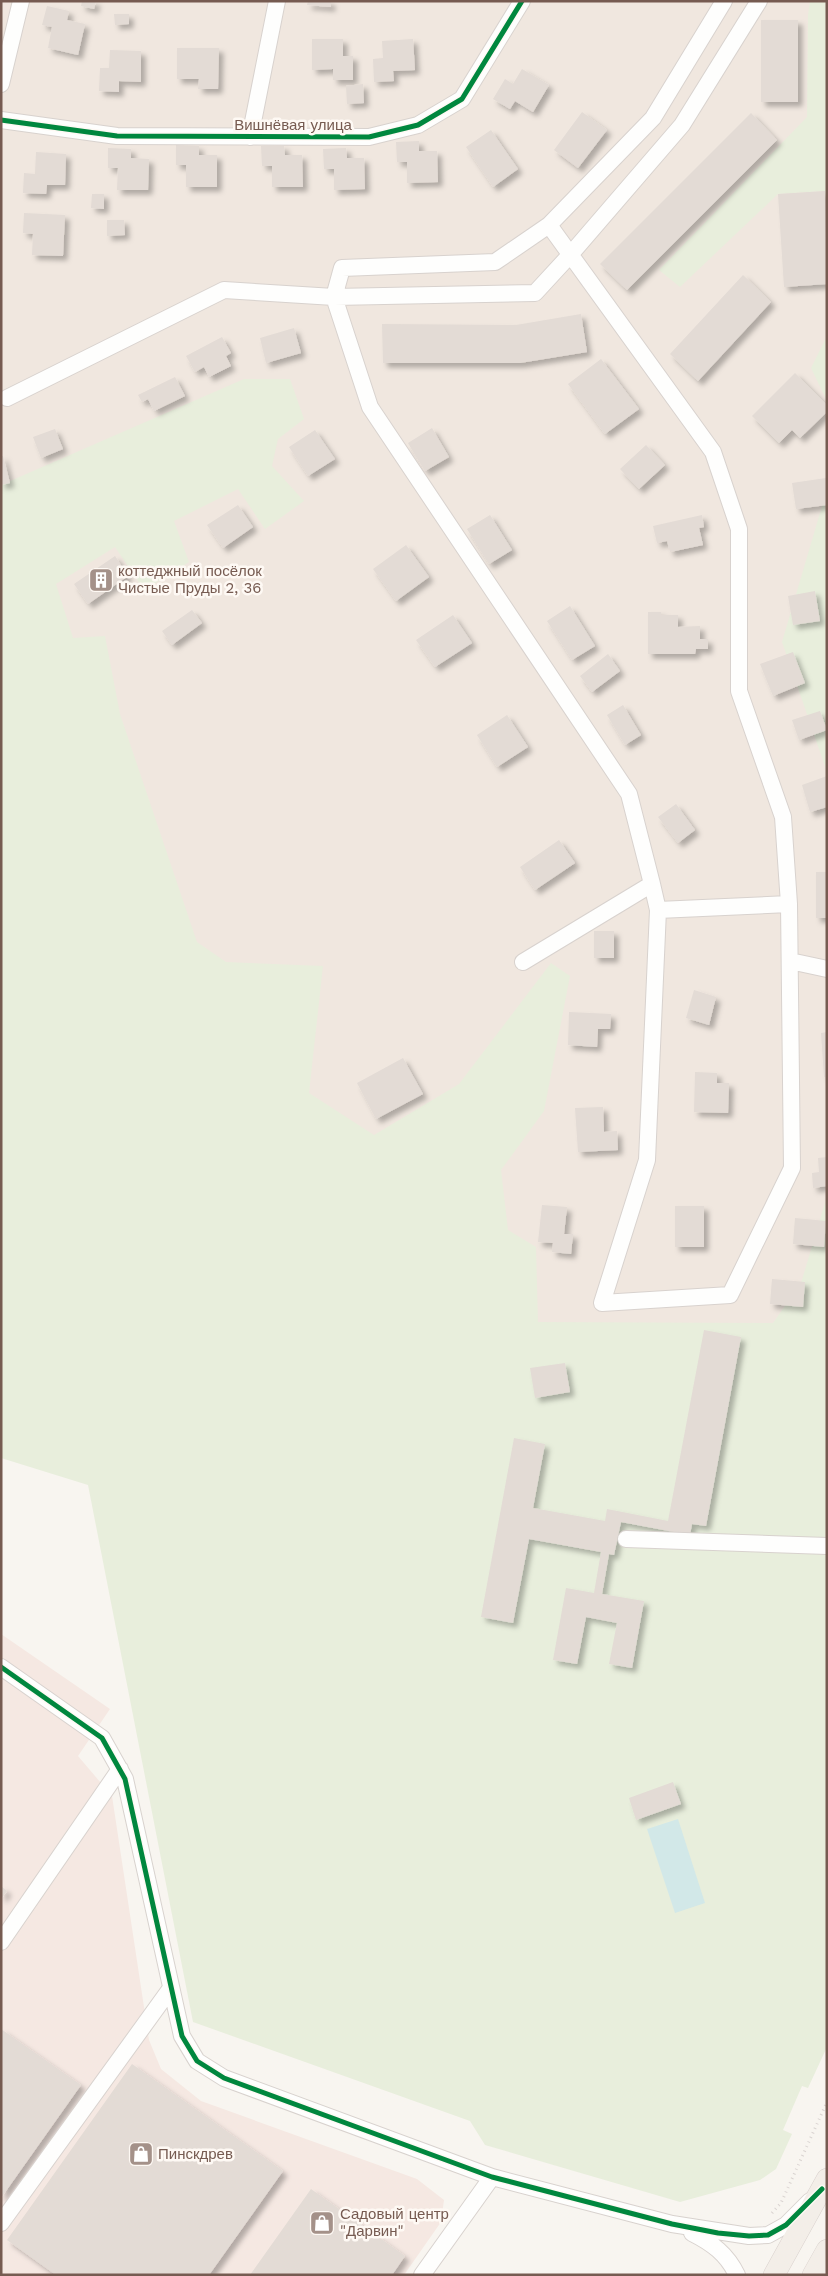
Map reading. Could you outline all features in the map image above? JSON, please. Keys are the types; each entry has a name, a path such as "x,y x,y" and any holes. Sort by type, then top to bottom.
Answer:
{"main road":[{"path":"774,2275 824,2184"},
{"path":"813,2275 827,2250"}],"street":[{"path":"1,84 21,1"},
{"path":"250,137 277,1"},
{"name":"Вишнёвая улица","path":"1,120 117,136 369,137 418,125 462,99 522,1"},
{"path":"549,225 713,452 739,529 739,691 784,817 789,904 792,1168 730,1295 602,1303 647,1160 658,910 629,794 370,407 334,297 342,268 495,262 549,225 653,118 724,1"},
{"path":"7,398 224,290 334,297 535,293 682,125 760,1"},
{"path":"523,962 652,884"},
{"path":"658,910 789,904"},
{"path":"790,961 827,969"},
{"path":"626,1539 827,1546"},
{"path":"1,1667 102,1738 120,1769 124,1779 182,2036 197,2061 224,2078 492,2177 672,2224 742,2236 768,2235 786,2225 824,2184"},
{"path":"1,1942 120,1769"},
{"path":"1,2224 171,1988"},
{"path":"422,2275 492,2177"},
{"path":"672,2224 712,2243 731,2263 737,2275"}],"path":[{"path":"768,2219 781,2203 827,2102"}],"shaded area":[{"path":"1,1 827,1 827,1327 72,1343 1,974"},
{"path":"1,1634 110,1709 78,1756 112,1796 149,2040 161,2069 201,2101 417,2179 444,2200 441,2222 404,2275 1,2275"},
{"path":"678,1819 705,1903 675,1913 647,1829"}],"green space":[{"path":"810,1 827,1 827,212 825,191 778,194 680,287 659,270 807,117 808,15"},
{"path":"827,336 827,401 811,368"},
{"path":"244,379 290,379 304,419 278,439 272,466 304,501 265,529 238,489 174,521 189,562 144,590 115,547 56,584 73,638 105,636 120,714 197,942 226,962 323,966 309,1093 374,1135 459,1084 551,963 570,976 544,1111 501,1170 508,1230 536,1247 538,1322 773,1323 801,1283 827,1196 827,2047 808,2088 802,2086 783,2130 792,2134 776,2169 760,2180 680,2202 485,2145 470,2121 193,2022 88,1485 1,1458 1,485"},
{"path":"827,489 827,772 782,642"}],"building":[{"path":"82,1 96,1 94,9 81,6"},
{"path":"308,1 331,1 331,7 307,5"},
{"path":"47,6 69,11 67,20 85,24 78,55 48,48 52,27 42,25"},
{"path":"114,14 129,14 129,24 115,25"},
{"path":"761,20 798,20 798,102 761,102"},
{"path":"312,39 343,39 343,56 353,56 353,80 333,80 333,69 312,70"},
{"path":"413,39 415,70 393,71 394,81 374,82 373,59 383,58 382,41"},
{"path":"177,48 219,48 218,89 198,89 199,79 177,79"},
{"path":"110,50 141,51 141,82 119,81 119,92 99,91 100,68 109,68"},
{"path":"522,69 549,85 533,112 515,101 510,109 493,99 505,79 513,84"},
{"path":"363,84 364,103 347,104 346,86"},
{"path":"582,112 607,130 578,168 554,150"},
{"path":"751,113 777,140 627,290 600,264"},
{"path":"491,130 518,169 493,187 466,147"},
{"path":"419,141 419,151 437,151 438,182 407,183 407,162 397,162 396,142"},
{"path":"176,145 199,146 199,155 217,155 217,187 186,187 186,165 176,165"},
{"path":"261,146 284,146 285,155 302,155 303,187 272,187 272,166 262,166"},
{"path":"108,148 131,149 131,158 149,159 148,190 117,190 118,168 108,168"},
{"path":"346,148 347,158 364,158 365,189 334,190 334,169 324,169 323,149"},
{"path":"36,152 66,154 65,185 47,185 46,194 23,193 24,173 35,174"},
{"path":"825,191 827,284 784,287 778,194"},
{"path":"92,194 104,194 104,209 91,208"},
{"path":"24,213 65,215 63,256 32,255 33,234 23,233"},
{"path":"107,220 124,220 125,235 107,236"},
{"path":"743,275 771,302 698,381 670,354"},
{"path":"581,314 587,352 520,363 383,363 382,324 516,325"},
{"path":"294,328 301,353 266,363 260,338"},
{"path":"222,337 231,353 226,356 231,366 209,377 204,367 195,372 186,356"},
{"path":"601,359 639,409 605,434 568,384"},
{"path":"795,373 827,405 827,412 800,438 792,430 779,443 752,416"},
{"path":"175,377 185,396 154,411 148,399 142,402 138,395"},
{"path":"432,428 449,457 425,471 408,443"},
{"path":"55,429 63,449 41,458 33,437"},
{"path":"315,430 335,459 308,476 289,447"},
{"path":"646,445 665,465 639,489 620,469"},
{"path":"1,456 3,456 10,483 1,485"},
{"path":"826,478 827,505 796,509 792,483"},
{"path":"238,505 253,527 223,548 207,525"},
{"path":"490,515 512,550 489,564 467,529"},
{"path":"702,515 704,527 699,528 703,545 670,552 667,541 657,543 653,526"},
{"path":"406,545 429,577 396,601 373,569"},
{"name":"коттеджный посёлок Чистые Пруды 2, 36","path":"115,556 128,576 88,604 74,584"},
{"path":"815,591 820,621 793,625 788,596"},
{"path":"570,606 595,646 572,660 547,621"},
{"path":"192,610 202,623 172,645 162,631"},
{"path":"648,612 661,612 661,615 678,615 678,627 700,626 700,639 708,639 708,649 696,649 695,654 648,654"},
{"path":"453,615 472,643 435,667 416,640"},
{"path":"793,652 805,683 773,696 760,664"},
{"path":"608,654 620,671 592,692 580,676"},
{"path":"623,705 641,735 625,745 607,715"},
{"path":"820,711 827,730 799,740 792,720"},
{"path":"507,715 528,747 497,767 477,735"},
{"path":"827,776 827,807 810,812 802,785"},
{"path":"676,804 695,830 678,843 658,817"},
{"path":"559,840 575,863 535,890 520,867"},
{"path":"816,872 827,872 827,918 816,918"},
{"path":"594,931 614,931 614,958 594,958"},
{"path":"694,990 716,997 709,1025 686,1018"},
{"path":"569,1012 611,1014 610,1029 598,1029 597,1047 568,1045"},
{"path":"827,1032 827,1077 824,1077 821,1033"},
{"path":"403,1058 423,1094 376,1119 357,1083"},
{"path":"695,1072 717,1073 717,1083 729,1083 728,1113 694,1112"},
{"path":"603,1107 604,1132 617,1131 618,1150 578,1152 575,1108"},
{"path":"827,1157 827,1186 813,1188 812,1173 819,1172 818,1158"},
{"path":"542,1205 567,1207 564,1234 573,1234 571,1254 552,1252 553,1243 538,1242"},
{"path":"675,1206 704,1206 704,1247 675,1247"},
{"path":"795,1218 826,1221 824,1247 793,1244"},
{"path":"772,1279 805,1282 803,1307 770,1304"},
{"path":"704,1330 741,1337 706,1526 692,1524 690,1535 621,1522 614,1555 609,1554 602,1594 644,1601 632,1668 609,1664 617,1623 586,1617 577,1664 553,1660 566,1588 594,1593 601,1552 529,1539 513,1623 481,1617 514,1438 545,1444 533,1508 605,1521 607,1509 668,1521"},
{"path":"565,1363 570,1392 535,1398 530,1368"},
{"path":"673,1782 681,1804 636,1820 629,1798"},
{"path":"1,1886 7,1891 1,1899"},
{"path":"1,2029 81,2085 1,2198"},
{"path":"132,2064 283,2171 209,2275 56,2275 7,2240"},
{"name":"Садовый центр \"Дарвин\"","path":"311,2189 405,2256 392,2275 250,2275"}],"cycle path":[{"path":"1,120 117,136 369,137 418,125 462,99 522,1"},
{"path":"1,1667 102,1738 125,1779 182,2036 197,2061 224,2078 492,2177 672,2224 718,2233 749,2236 768,2235 786,2225 822,2189"}],"place":[{"name":"коттеджный посёлок Чистые Пруды 2, 36","path":"101,580"},
{"name":"Пинскдрев","path":"141,2154"},
{"name":"Садовый центр \"Дарвин\"","path":"322,2223"}]}
